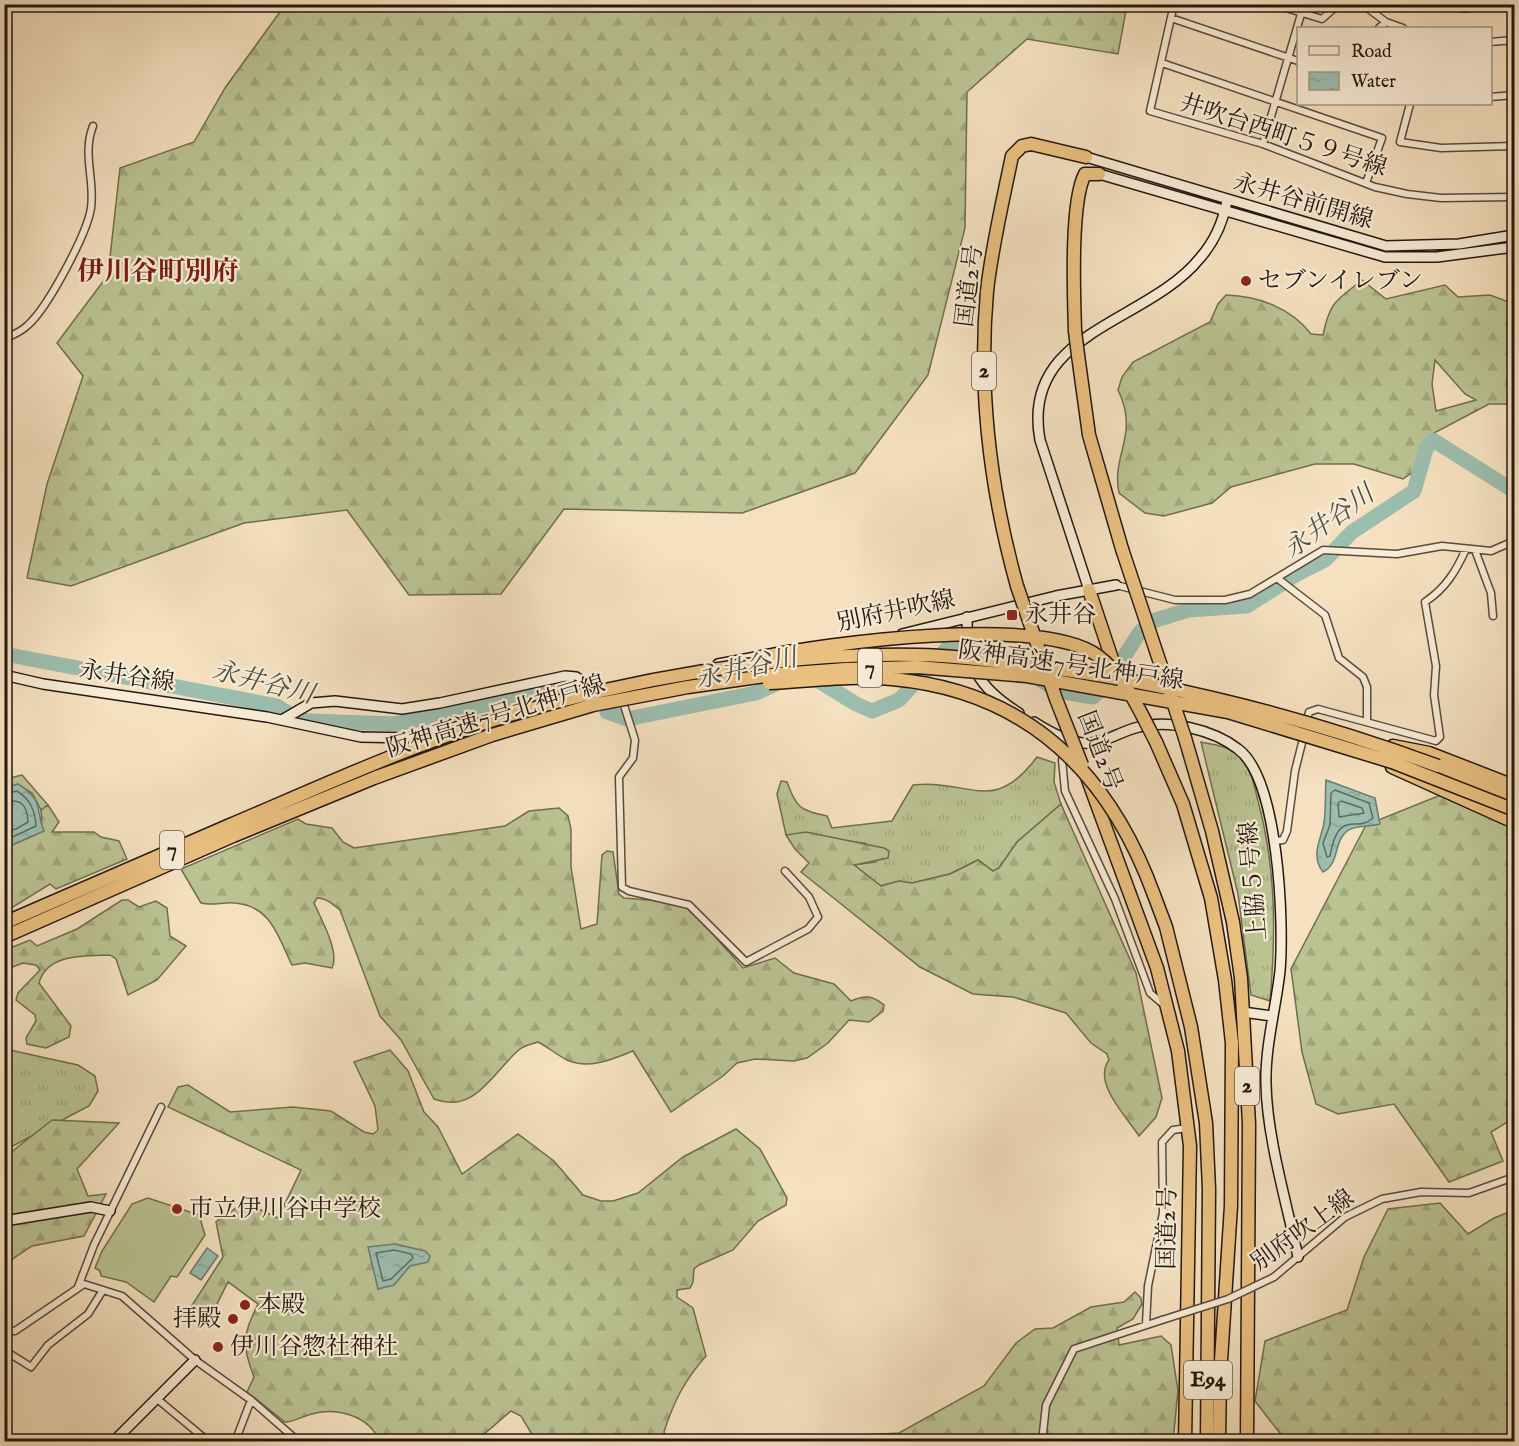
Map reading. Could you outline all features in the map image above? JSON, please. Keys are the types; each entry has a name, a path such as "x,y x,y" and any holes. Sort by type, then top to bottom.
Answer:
{"highway":[{"name":"国道2号","path":"1086,158 1030,144 1022,146 1012,156 987,290 984,372 989,462 1017,586 1056,699 1158,968 1178,1052 1190,1146 1185,1442"},
{"name":"2","path":"1070,154 1080,167 1081,182 1074,278 1075,331 1089,435 1122,549 1185,738 1212,831 1233,922 1243,1012 1249,1124 1247,1442"},
{"path":"1081,182 1088,172 1099,174"},
{"path":"1089,590 1097,603 1118,662 1124,672 1138,684 1429,753 1515,786"},
{"path":"1089,590 1114,665 1128,683 1136,688 1251,714 1339,741 1420,781 1514,810"},
{"name":"E94","path":"686,681 777,654 849,643 941,636 1054,638 1077,645 1097,656 1123,683 1156,742 1183,804 1211,898 1225,980 1232,1043 1231,1206 1220,1376 1219,1442"},
{"name":"阪神高速7号北神戸線","path":"4,923 374,778 492,735 593,705 686,681 847,657 918,655 974,658 1107,676 1232,702 1301,720 1438,766 1514,810"},
{"name":"阪神高速7号北神戸線","path":"686,681 846,669 917,667 1027,676 1228,712 1392,762 1514,810"},
{"name":"E94","path":"686,681 891,679 935,686 996,708 1025,722 1052,742 1091,778 1130,836 1154,895 1166,927 1191,1028 1206,1123 1209,1189 1208,1442"},
{"name":"阪神高速7号北神戸線","path":"4,937 116,881"}],"street":[{"name":"井吹台西町５９号線","path":"1174,4 1150,111 1263,144 1366,183 1407,194 1441,198 1515,197"},
{"path":"1273,4 1322,19 1340,4"},
{"path":"1362,4 1386,22 1400,27"},
{"path":"1445,4 1465,7 1491,4"},
{"path":"1511,4 1515,23"},
{"path":"1263,144 1301,14"},
{"path":"1172,18 1297,60"},
{"path":"1380,27 1386,22"},
{"path":"1492,42 1515,40"},
{"path":"1162,63 1382,138 1366,183"},
{"path":"1492,97 1515,95"},
{"path":"1410,105 1400,142 1441,148 1515,146"},
{"path":"4,339 30,324 47,302 69,261 91,211 87,154 93,126"},
{"name":"永井谷前開線","path":"1086,158 1386,246 1459,244 1515,236"},
{"name":"永井谷前開線","path":"1099,174 1385,257 1437,257 1515,247"},
{"path":"1089,590 1040,440 1036,419 1038,400 1045,379 1068,352 1188,270 1211,242 1225,212 1227,201"},
{"name":"別府井吹線","path":"596,690 741,659 892,636 967,617 1116,585 1175,600 1225,600 1250,594 1323,550 1397,554 1442,546 1491,551 1515,541"},
{"path":"1306,725 1309,712 1318,709 1436,741 1440,737 1434,695 1436,666 1425,602 1439,593 1456,571 1466,549"},
{"path":"1475,550 1491,593 1493,616"},
{"path":"1278,579 1325,615 1339,658 1363,677 1367,687 1366,722"},
{"name":"上脇５号線","path":"967,617 967,644 981,684 999,701 1054,735 1083,743 1104,741 1139,726 1164,723 1211,734 1239,749 1252,763 1262,790 1275,841 1280,936 1280,971 1272,1016 1266,1084 1274,1140 1298,1257"},
{"name":"永井谷線","path":"4,675 43,684 282,720 361,737 410,738 596,690"},
{"path":"282,720 311,703 335,701 402,709 440,704 565,676 576,677 596,690"},
{"path":"617,685 635,740 633,758 619,777 622,887 629,891 689,905 746,962 808,929 818,917 809,897 785,871"},
{"path":"1275,841 1283,840 1287,831 1295,771 1304,735"},
{"path":"1069,739 1062,760 1065,791 1115,899 1150,993 1168,1009"},
{"path":"1243,1012 1272,1016"},
{"path":"78,1288 110,1211 161,1107"},
{"path":"1146,1324 1148,1286 1163,1213 1162,1142 1173,1130 1187,1128"},
{"name":"別府吹上線","path":"1042,1442 1047,1405 1074,1349 1102,1342 1146,1324 1236,1296 1274,1277 1345,1216 1382,1199 1421,1192 1469,1193 1515,1177"},
{"path":"4,1221 91,1207 110,1211"},
{"path":"4,1330 15,1330 84,1284 123,1296 195,1360 251,1400 299,1442"},
{"path":"4,1350 31,1367 48,1346 88,1314 103,1290"},
{"path":"113,1442 195,1360"},
{"path":"156,1398 209,1442"},
{"path":"235,1442 251,1400"},
{"path":"933,1442 941,1439 947,1442"}],"green space":[{"path":"285,5 1127,5 1118,54 1027,39 967,92 965,228 928,375 855,473 742,513 564,509 501,594 409,595 347,510 244,523 71,586 27,578 47,484 83,376 57,343 108,275 120,168 194,142 225,88"},
{"path":"1362,280 1386,299 1445,285 1458,297 1490,295 1514,304 1514,404 1489,404 1432,434 1418,454 1413,472 1403,479 1354,464 1315,464 1231,487 1212,503 1164,516 1145,513 1119,493 1119,467 1126,420 1118,390 1122,377 1133,362 1210,322 1218,304 1226,295 1250,298 1273,305 1294,317 1311,334 1323,335 1328,315 1335,303","holes":["1435,360 1465,394 1476,400 1436,411 1432,384"]},
{"path":"1201,742 1233,751 1248,768 1254,784 1264,826 1273,900 1270,1001 1251,995 1238,894"},
{"path":"1037,757 1055,763 1054,782 1061,804 1017,842 999,868 993,871 978,860 950,874 912,883 899,881 881,886 854,865 876,862 865,843 816,836 786,835 777,794 781,781 787,782 800,807 827,816 832,828 892,821 913,785 933,784 980,791 994,790 1007,785 1021,775"},
{"path":"1514,774 1514,1118 1491,1132 1503,1161 1449,1182 1394,1104 1338,1114 1316,1104 1302,1052 1291,969 1366,825 1468,784"},
{"path":"22,775 48,805 41,810 32,793 18,784 5,788 5,779"},
{"path":"1061,804 1136,973 1162,1098 1156,1117 1139,1136 1113,1100 1108,1089 1105,1079 1105,1069 1109,1060 1107,1054 1091,1043 1066,1013 1013,997 973,994 920,967 801,872 809,863 795,849 786,835 806,832 884,848 889,851 888,858 854,865 881,886 899,881 912,883 950,874 978,860 993,871 999,868 1017,842"},
{"path":"48,805 59,822 52,832 94,832 101,837 119,841 127,859 56,889 50,884 5,912 5,848 35,835 42,827 41,810"},
{"path":"559,808 568,816 571,829 571,867 581,929 597,924 602,855 607,851 613,852 619,894 624,898 661,901 683,906 693,912 743,968 775,958 794,973 834,984 851,1001 864,997 876,999 884,1005 883,1011 869,1022 849,1020 828,1043 807,1058 794,1061 755,1059 737,1063 723,1076 671,1112 633,1051 601,1062 584,1064 567,1060 538,1042 520,1049 473,1096 461,1101 449,1102 434,1099 401,1040 380,1016 340,910 323,899 317,898 314,903 332,945 334,961 332,968 305,963 292,965 272,924 265,916 247,905 201,903 181,869 298,819 306,824 332,828 343,842 354,848 505,826 529,811"},
{"path":"122,900 128,900 139,907 156,901 167,908 170,936 186,946 157,980 128,995 116,959 110,955 68,958 50,966 43,973 39,983 71,1026 69,1037 46,1048 27,1044 26,1038 36,1021 35,1015 16,1000 18,993 40,970 36,965 23,963 5,970 5,950 30,940 37,946 77,929"},
{"path":"5,1049 78,1065 95,1076 98,1091 89,1106 5,1150"},
{"path":"390,1050 408,1071 424,1112 438,1127 462,1174 518,1134 554,1161 583,1195 601,1201 613,1201 638,1193 683,1157 736,1129 760,1149 787,1198 786,1205 758,1221 733,1250 694,1269 690,1288 677,1290 677,1297 693,1308 706,1356 676,1401 664,1432 668,1441 642,1441 635,1434 607,1441 536,1441 521,1416 511,1411 483,1435 455,1441 379,1441 375,1432 368,1425 342,1413 322,1412 285,1422 247,1392 254,1377 247,1356 246,1339 249,1323 258,1304 228,1282 210,1318 191,1307 223,1257 216,1222 240,1204 250,1205 278,1218 301,1170 168,1107 178,1087 188,1085 230,1112 293,1107 331,1111 364,1132 373,1134 378,1130 375,1106 354,1062"},
{"path":"52,1120 119,1123 77,1169 88,1196 106,1194 84,1236 32,1246 5,1264 5,1157"},
{"path":"148,1198 199,1215 205,1235 177,1277 171,1276 154,1302 126,1282 101,1276 100,1271 95,1268 102,1251 132,1204"},
{"path":"1440,1203 1468,1234 1494,1218 1514,1210 1514,1441 1286,1441 1255,1401 1265,1341 1347,1310 1364,1257 1388,1209"},
{"path":"1135,1292 1141,1298 1142,1304 1133,1319 1117,1328 1119,1345 1161,1336 1171,1345 1178,1391 1173,1441 820,1442 825,1437 899,1433 984,1386 1016,1343 1035,1329 1053,1328 1091,1307 1124,1302"}],"water":[{"path":"1326,780 1375,798 1380,824 1347,831 1340,841 1332,864 1323,872 1317,860 1317,854 1324,823"},
{"path":"18,784 27,790 36,801 44,831 5,848 5,788"},
{"path":"395,1244 425,1251 430,1256 428,1262 410,1266 394,1285 378,1289 368,1247"},
{"path":"207,1248 218,1256 201,1280 190,1273"}],"waterway":[{"name":"永井谷川","path":"1042,681 1059,691 1093,697 1105,686 1140,632 1153,621 1188,610 1247,606 1299,573 1325,560 1352,532 1414,491 1426,449 1433,440 1514,491"},
{"name":"永井谷川","path":"809,679 814,678 856,704 872,711 899,700 952,643 976,642 1016,666"},
{"name":"永井谷川","path":"4,654 277,706 299,720 312,721 394,724 444,715 572,683 579,689"},
{"name":"永井谷川","path":"607,712 627,719 756,693 785,680"}],"place":[{"name":"セブンイレブン","path":"1246,281"},
{"name":"永井谷","path":"1012,615"},
{"name":"市立伊川谷中学校","path":"177,1209"},
{"name":"本殿","path":"245,1305"},
{"name":"拝殿","path":"233,1319"},
{"name":"伊川谷惣社神社","path":"218,1347"}],"district":[{"name":"伊川谷町別府","path":"158,273"}]}
